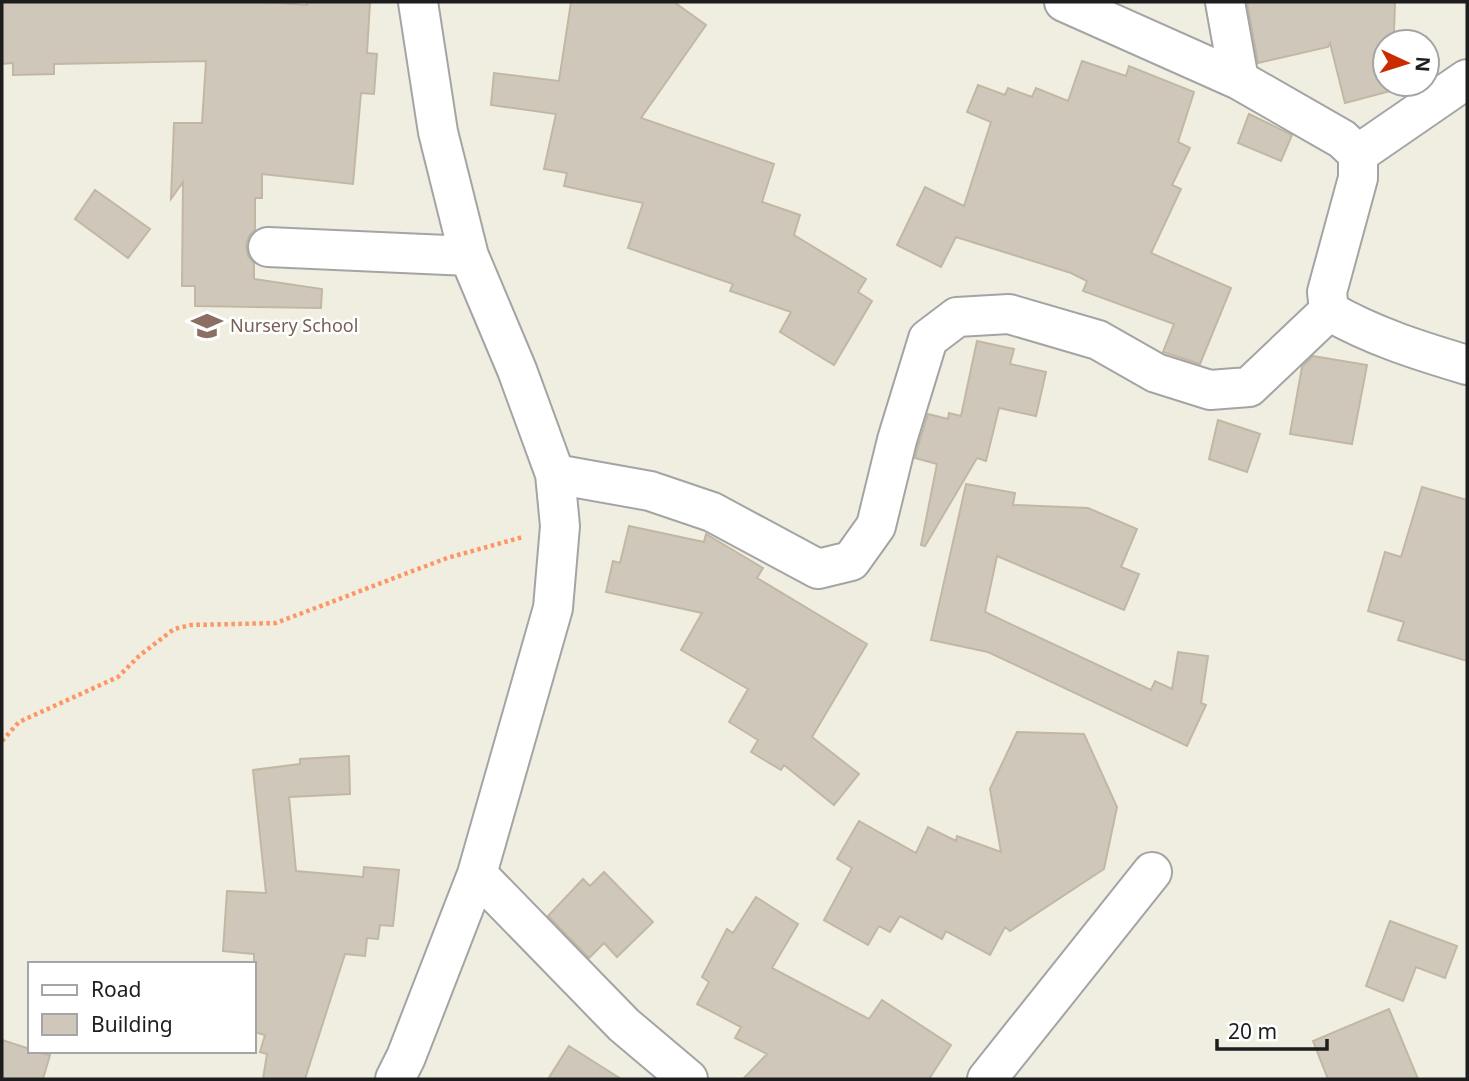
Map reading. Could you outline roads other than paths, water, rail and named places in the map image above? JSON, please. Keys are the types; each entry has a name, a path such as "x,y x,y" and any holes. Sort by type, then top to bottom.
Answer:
{"street":[{"path":"395,1079 477,874 553,608 560,526 555,474 517,370 469,256 438,132 418,2"},
{"path":"1064,2 1239,80 1342,139 1358,154 1357,178 1327,292 1329,311"},
{"path":"1225,2 1239,80"},
{"path":"1358,154 1467,79"},
{"path":"268,247 469,256"},
{"path":"555,474 649,491 712,512 818,569 850,561 876,526 897,440 928,339 957,317 1009,314 1098,340 1156,373 1210,390 1250,387 1329,311"},
{"path":"1329,311 1350,323 1400,343 1467,365"},
{"path":"987,1079 1152,873"},
{"path":"477,874 624,1025 688,1079"}],"place":[{"name":"Nursery School","path":"207,326"}]}
